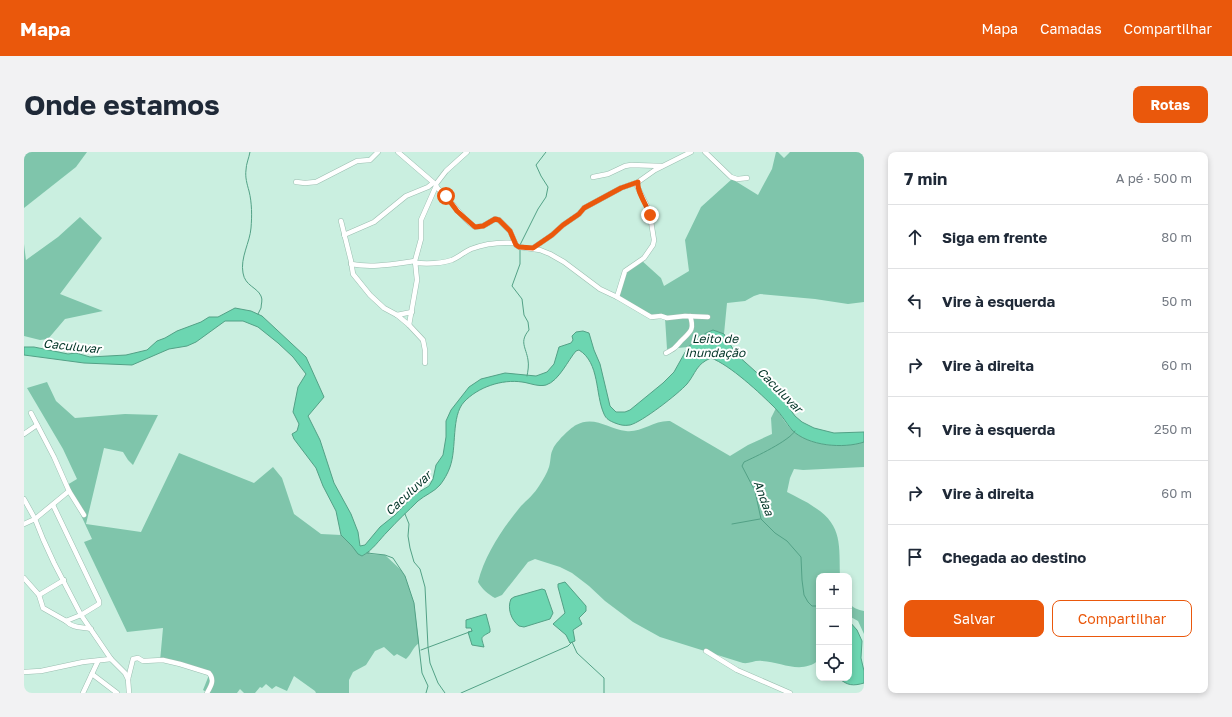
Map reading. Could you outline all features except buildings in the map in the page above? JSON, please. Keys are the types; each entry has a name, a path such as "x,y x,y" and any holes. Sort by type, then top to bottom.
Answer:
{"street":[{"path":"296,182 316,182 357,161 370,160 378,152"},
{"path":"398,152 435,184 457,211 471,225 479,227 495,219 499,220 510,231 514,242 519,247 533,248 550,254 564,262 600,289 651,317 708,317"},
{"path":"409,325 417,280 415,262 421,238 421,217 430,202 435,184 446,171 467,152"},
{"path":"533,248 579,214 584,208 621,188 638,182 663,166 691,152"},
{"path":"705,152 732,177 737,179 747,178"},
{"path":"593,177 631,165 663,166"},
{"path":"617,297 625,271 644,258 654,240 650,215 637,186 638,182"},
{"path":"344,234 374,222 406,196 435,184"},
{"path":"341,220 353,274 370,295 384,308 397,315 409,325 424,344 425,363"},
{"path":"351,264 362,266 415,262 431,264 441,263 452,260 470,250 482,246 503,242 514,242"},
{"path":"397,315 412,312"},
{"path":"666,353 677,347 689,334 692,323 690,316"},
{"path":"31,413 54,457 69,491 84,515"},
{"path":"24,434 37,425"},
{"path":"24,524 36,519 69,491"},
{"path":"24,499 36,519 43,539 81,615 111,659 125,673 128,679"},
{"path":"53,505 99,602 97,606 66,621"},
{"path":"24,578 39,595 43,608 66,621 68,624 76,627 91,629"},
{"path":"39,595 64,580"},
{"path":"706,651 737,670 790,693"},
{"path":"129,693 128,679 133,659 138,658 143,661 163,660 209,673 213,680 207,693"},
{"path":"24,672 42,671 83,662 111,659"},
{"path":"83,693 98,661"},
{"path":"92,674 117,693"}],"shaded area":[{"path":"24,152 87,152 76,167 24,208"},
{"path":"776,152 784,158 790,152 864,152 864,302 848,304 815,299 760,294 745,301 727,303 724,334 713,330 706,333 688,347 667,349 665,318 654,317 617,297 625,271 641,260 661,278 664,286 689,271 685,240 701,207 732,179 758,195 772,169"},
{"path":"80,217 102,238 60,294 103,311 65,319 48,339 40,340 24,336 24,244 26,260 58,237"},
{"path":"47,382 56,401 75,418 125,414 158,415 133,465 123,452 104,448 86,524 141,532 179,453 254,483 273,467 282,478 294,514 321,534 341,535 362,556 370,551 369,554 385,555 401,570 405,576 414,603 419,643 406,659 397,654 394,656 384,647 375,651 366,665 353,672 349,680 349,693 316,693 294,676 287,691 276,686 272,689 266,684 262,688 260,687 255,693 244,693 240,689 237,693 208,693 203,690 209,675 186,667 160,661 163,628 127,632 84,542 92,539 67,485 77,479 63,449 27,388"},
{"path":"776,408 790,429 800,436 818,443 837,446 864,442 864,467 803,470 794,469 790,478 787,492 808,503 823,514 830,521 838,537 840,573 816,573 816,662 812,664 805,667 798,667 762,661 743,663 660,637 633,622 572,573 560,567 535,559 528,562 502,595 495,598 485,591 479,584 478,582 485,561 501,532 542,481 549,467 551,453 555,446 570,429 576,425 589,421 620,430 632,431 658,422 670,421 730,456 748,445 772,434 771,418"},
{"path":"852,606 864,611 864,634 858,621 852,618"}],"water":[{"name":"Leito de Inundação","path":"235,308 251,311 262,316 306,357 324,397 308,416 320,440 334,483 351,514 358,532 360,546 365,545 380,527 395,515 414,495 429,486 433,479 436,465 443,455 446,437 446,421 451,410 469,387 481,379 505,373 536,376 547,372 554,364 559,347 571,343 573,340 572,336 576,332 583,331 589,333 600,364 610,406 616,412 625,412 630,410 663,383 674,372 688,347 706,333 713,330 724,334 736,354 775,389 795,416 802,422 814,428 834,433 864,432 864,442 846,445 826,445 807,440 792,430 780,413 753,387 736,373 711,358 702,363 687,384 660,407 636,423 630,425 619,424 610,421 605,416 601,406 594,371 586,356 579,350 576,351 563,370 551,383 546,385 537,385 514,381 499,383 483,388 464,402 457,415 452,459 443,481 435,490 418,501 373,548 362,556 358,554 341,535 336,511 323,486 316,468 294,439 292,434 297,431 299,424 293,412 298,387 306,374 293,357 258,327 243,321 225,321 196,342 187,346 169,349 132,365 84,363 24,355 24,347 34,347 68,354 76,353 90,357 126,355 147,350 157,341 177,331 201,322 209,317 218,317"},
{"path":"565,582 586,606 586,611 579,618 582,624 573,630 575,641 570,643 566,635 553,624 565,613 558,584"},
{"path":"542,589 545,590 553,613 550,619 524,627 519,626 510,614 509,606 511,599"},
{"path":"486,614 490,632 482,638 484,647 472,645 468,632 472,631 471,628 466,628 466,620"},
{"path":"852,624 857,630 862,641 861,658 864,671 864,683 857,685 848,684 842,681 852,681"}],"waterway":[{"path":"250,152 246,166 246,180 252,210 250,233 242,267 246,281 257,290 262,298 261,308 258,314"},
{"path":"520,245 538,209 546,197 548,187 536,165 546,152"},
{"path":"520,248 520,264 512,286 522,299 524,315 528,322 529,330 524,338 528,362 527,376"},
{"name":"Andaa","path":"795,431 792,435 779,444 744,462 742,466 755,491 761,519 775,533 787,541 801,557 804,595 812,606 816,606"},
{"name":"Caculuvar","path":"405,514 409,524 408,536 410,548 414,562 420,569 425,587 430,663 438,683 445,693"},
{"path":"732,524 760,519"},
{"path":"367,553 385,555 393,558 405,576 414,603 422,673 428,686 426,693"},
{"path":"421,650 472,631"},
{"path":"461,693 568,646 572,642 577,653 604,678 604,693"}],"route":[{"path":"446,196 457,211 475,227 483,226 491,220 499,220 510,231 514,242 519,247 533,248 546,240 590,204 594,204 609,194 638,182 637,186 650,215"}]}
